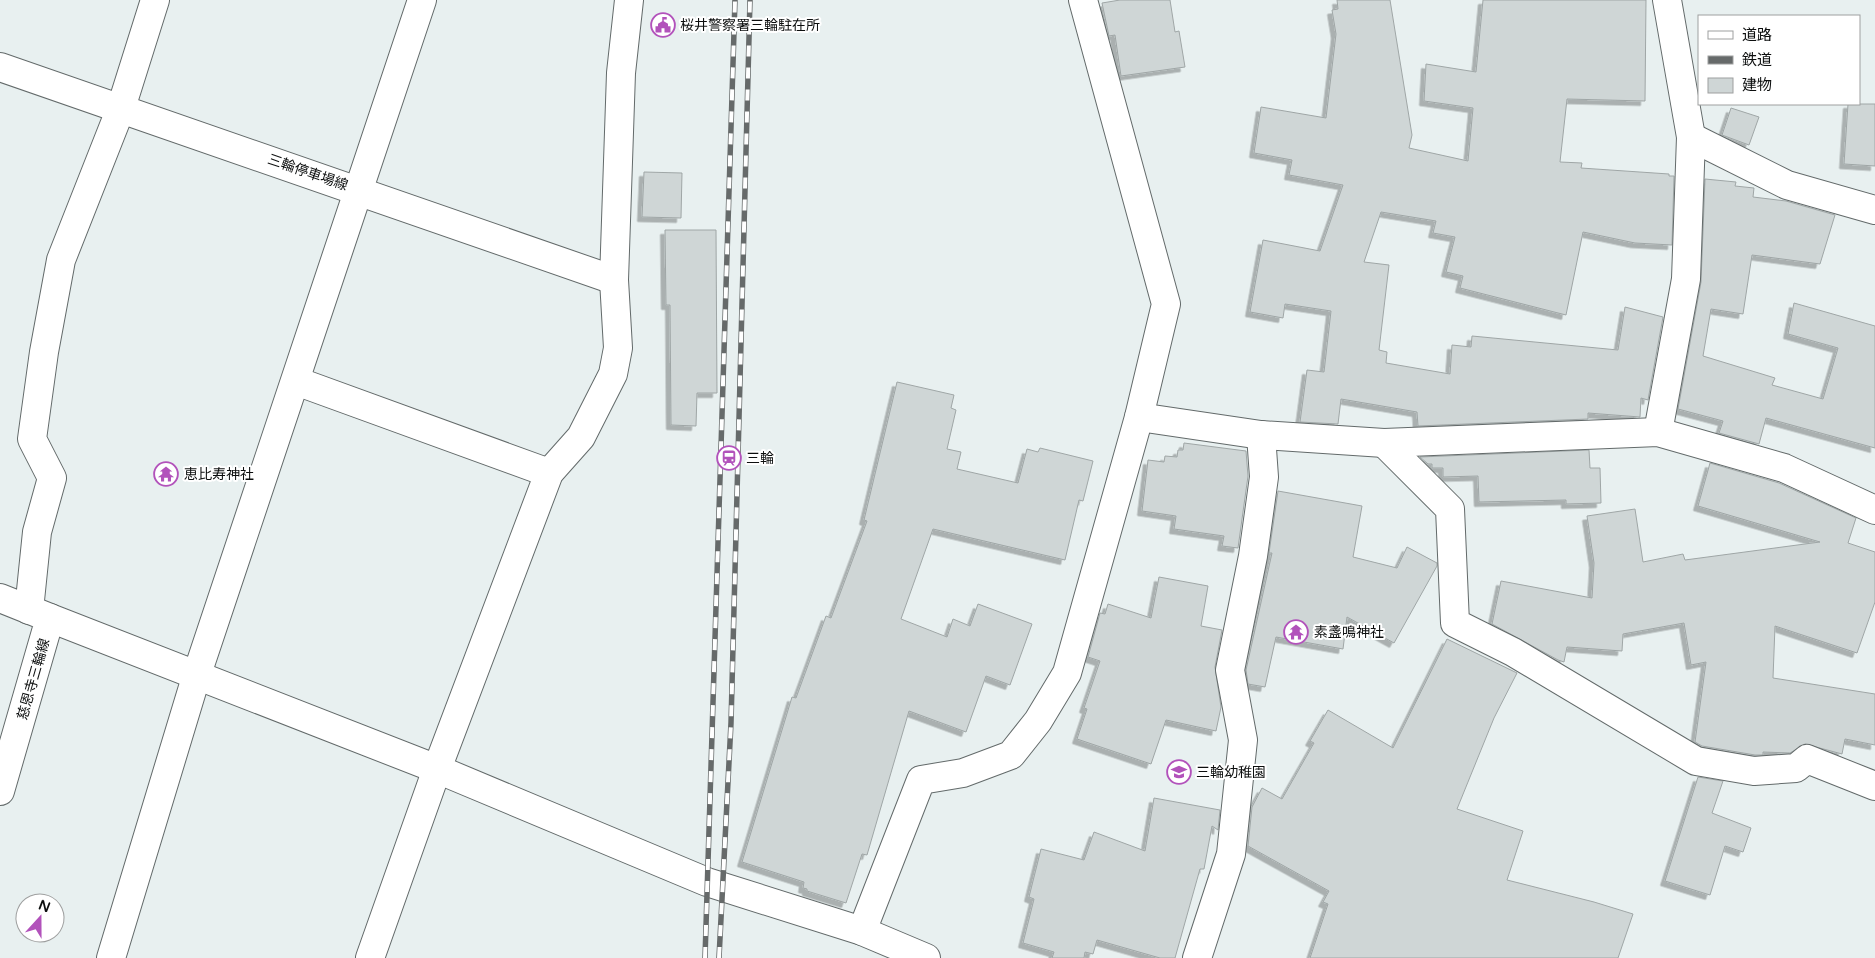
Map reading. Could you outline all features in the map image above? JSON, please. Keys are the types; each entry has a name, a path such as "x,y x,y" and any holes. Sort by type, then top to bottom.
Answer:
{"street":[{"name":"慈恩寺三輪線","path":"0,791 40,614 37,532 52,478 32,438 61,260 121,108 155,0"},
{"path":"111,958 196,674 296,381 422,0"},
{"path":"370,958 437,769 549,473 582,437 613,374 618,348 614,280 621,73 629,0"},
{"path":"862,931 920,780 963,773 1011,755 1038,721 1067,674 1139,417 1166,304 1083,0"},
{"path":"1658,432 1686,279 1690,137 1667,0"},
{"name":"三輪停車場線","path":"0,66 358,189 614,280"},
{"path":"1690,137 1787,185 1875,210"},
{"path":"296,381 549,473"},
{"path":"1139,417 1261,435 1384,443 1658,432 1784,468 1875,510"},
{"path":"1197,958 1231,854 1243,740 1230,670 1253,556 1264,477 1261,435"},
{"path":"1384,443 1450,509 1455,623 1513,652 1696,761 1754,771 1796,768 1807,759 1875,786"},
{"path":"0,598 437,769 707,882 862,931 926,958"}],"building":[{"path":"1120,0 1170,0 1175,32 1179,31 1185,67 1121,76 1115,35 1109,36 1102,3"},
{"path":"1337,0 1390,0 1412,135 1409,148 1468,161 1473,108 1424,101 1426,64 1476,72 1483,0 1646,0 1645,101 1567,99 1560,162 1582,163 1581,168 1669,174 1669,176 1674,176 1672,245 1635,243 1583,232 1566,315 1460,288 1463,276 1446,272 1455,237 1433,233 1436,221 1381,212 1364,262 1389,265 1379,350 1387,352 1386,363 1450,374 1452,345 1471,347 1472,336 1618,350 1625,307 1663,317 1648,400 1641,398 1640,417 1588,413 1588,419 1418,426 1417,412 1341,399 1338,424 1300,422 1307,370 1324,372 1331,311 1285,304 1283,318 1250,312 1263,240 1320,251 1343,185 1289,175 1292,160 1254,153 1261,107 1326,118 1336,34 1332,10 1338,9"},
{"path":"1875,104 1875,166 1844,164 1848,105"},
{"path":"1731,108 1759,117 1749,145 1722,135"},
{"path":"644,172 682,173 681,218 642,217"},
{"path":"1705,179 1736,182 1735,186 1754,188 1753,197 1786,201 1835,215 1820,264 1752,255 1743,314 1711,309 1703,356 1775,378 1772,385 1823,399 1838,348 1788,334 1794,303 1875,326 1875,448 1766,418 1759,444 1719,433 1723,421 1678,409 1701,282"},
{"path":"665,230 716,230 717,393 697,393 696,426 671,425 670,305 666,305"},
{"path":"897,382 954,395 951,408 956,410 947,449 961,452 957,469 1018,483 1027,449 1038,452 1040,448 1093,461 1083,501 1079,500 1065,560 933,529 901,619 947,637 953,619 970,626 978,604 1032,624 1010,685 986,676 966,732 909,711 867,855 862,854 846,903 807,891 807,889 803,888 804,882 742,862 792,697 796,698 826,616 831,618 867,521 864,520"},
{"path":"1184,443 1246,451 1248,476 1238,548 1222,546 1224,536 1174,529 1176,516 1142,511 1148,460 1164,462 1165,456 1177,457 1178,450 1183,450"},
{"path":"1589,450 1590,468 1600,468 1601,503 1566,504 1566,500 1479,502 1478,476 1443,477 1443,468 1432,468 1432,464 1428,464 1420,457"},
{"path":"1710,463 1779,483 1856,518 1848,543 1875,552 1875,602 1857,653 1775,626 1773,678 1875,694 1875,745 1845,739 1842,754 1805,744 1790,753 1763,752 1763,755 1755,755 1702,746 1695,742 1706,662 1691,665 1684,623 1623,634 1622,651 1567,647 1564,662 1492,624 1501,581 1592,598 1594,563 1587,516 1635,509 1643,562 1683,554 1685,560 1820,542 1698,506"},
{"path":"1278,491 1362,506 1353,557 1397,568 1407,547 1437,563 1437,566 1394,643 1347,617 1343,649 1276,637 1265,687 1248,684 1246,670 1272,553 1269,553"},
{"path":"1159,577 1208,586 1201,626 1222,630 1215,667 1221,707 1216,731 1166,720 1151,764 1077,739 1087,709 1084,708 1100,661 1088,657 1100,613 1105,614 1108,604 1151,618"},
{"path":"1447,639 1517,673 1494,718 1457,809 1523,831 1507,880 1633,914 1618,958 1310,958 1328,904 1323,902 1329,891 1248,846 1252,807 1262,788 1282,799 1314,743 1310,741 1328,710 1393,748"},
{"path":"1698,777 1723,781 1712,813 1751,828 1743,852 1725,846 1710,895 1665,881"},
{"path":"1154,798 1220,810 1218,830 1212,826 1204,869 1200,869 1175,958 1160,958 1097,940 1093,954 1085,952 1084,958 1052,958 1054,952 1023,943 1034,899 1029,897 1041,849 1084,860 1094,832 1145,851"}],"railway":[{"path":"705,958 735,0"},
{"path":"719,958 731,723 750,0"}],"place":[{"name":"桜井警察署三輪駐在所","path":"663,25"},
{"name":"三輪","path":"729,458"},
{"name":"恵比寿神社","path":"166,474"},
{"name":"素盞鳴神社","path":"1296,632"},
{"name":"三輪幼稚園","path":"1179,772"}]}
